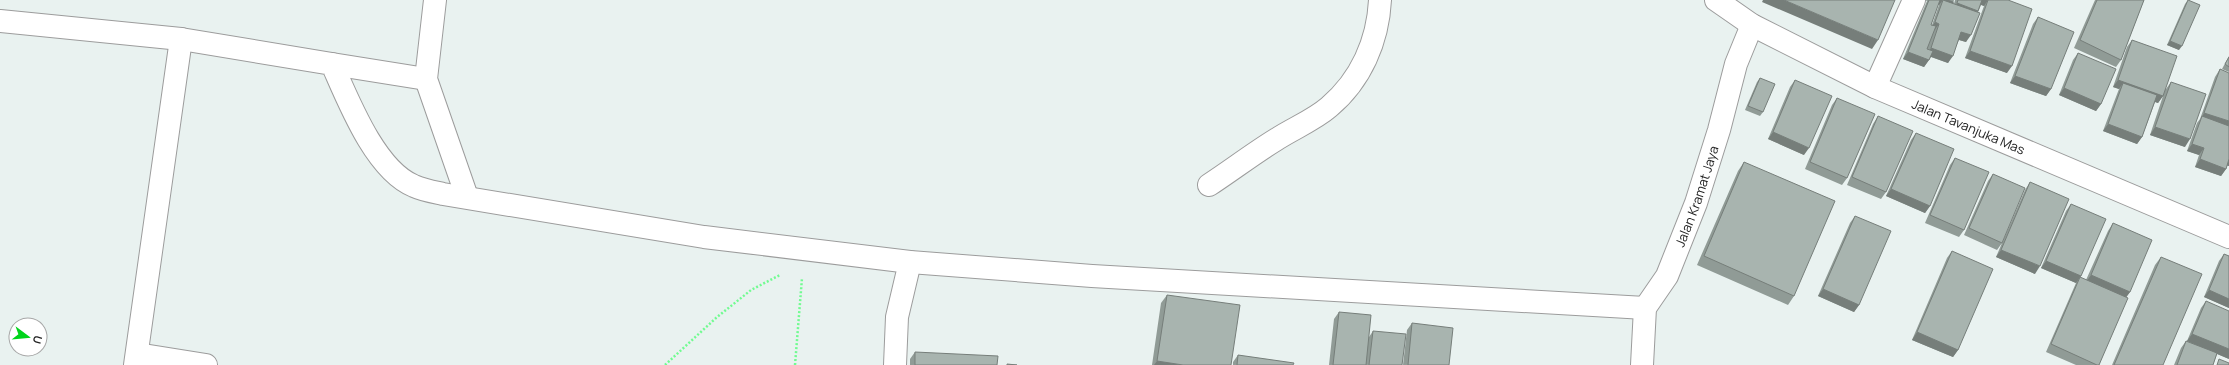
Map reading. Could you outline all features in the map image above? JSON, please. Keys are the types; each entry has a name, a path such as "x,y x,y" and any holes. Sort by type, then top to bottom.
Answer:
{"street":[{"path":"435,0 426,79 467,197"},
{"path":"1209,185 1277,139 1329,108 1347,89 1362,68 1365,60 1379,17 1380,0"},
{"name":"Jalan Tavanjuka Mas","path":"1716,0 1752,25 1875,87 2229,237"},
{"path":"1875,87 1914,0"},
{"path":"0,21 182,39 426,79"},
{"name":"Jalan Kramat Jaya","path":"1645,308 1666,276 1696,203 1719,130 1736,64 1752,25"},
{"path":"182,39 136,360 206,365"},
{"path":"332,64 366,137 392,171 413,186 443,194 704,237 818,249 910,262 1100,276 1645,308 1642,365"},
{"path":"895,365 897,317 900,297 910,262"}],"path":[{"path":"795,365 803,264 818,249"},
{"path":"665,365 716,318 751,290 783,274"}],"building":[{"path":"1784,0 1895,0 1878,40"},
{"path":"1929,0 1940,0 1931,25 1936,26 1927,49 1933,51 1929,60 1908,52"},
{"path":"1943,0 1980,13 1971,35 1961,32 1953,56 1931,48 1939,24 1935,22"},
{"path":"1958,0 1982,0 1978,11 1957,3"},
{"path":"1988,0 2008,0 2032,9 2012,66 1970,51"},
{"path":"2097,0 2144,0 2121,60 2080,40"},
{"path":"2188,0 2200,5 2182,46 2170,41"},
{"path":"2038,17 2074,32 2051,89 2015,76"},
{"path":"2132,40 2177,56 2163,96 2118,80"},
{"path":"2078,53 2116,69 2101,104 2064,88"},
{"path":"2229,57 2229,67 2225,64"},
{"path":"2220,69 2229,73 2229,121 2204,113"},
{"path":"1760,78 1775,84 1763,112 1748,106"},
{"path":"1795,80 1832,96 1809,148 1773,132"},
{"path":"2171,82 2206,94 2190,139 2155,127"},
{"path":"2123,83 2157,95 2142,137 2108,124"},
{"path":"1837,98 1875,114 1847,178 1810,162"},
{"path":"1878,116 1913,131 1886,192 1852,177"},
{"path":"2202,116 2229,126 2229,159 2226,169 2200,159 2204,148 2192,144"},
{"path":"1916,133 1954,149 1930,206 1891,189"},
{"path":"1955,158 1989,172 1964,230 1930,215"},
{"path":"1744,162 1835,201 1794,296 1704,256"},
{"path":"1993,174 2025,188 2002,243 1969,228"},
{"path":"2030,182 2069,199 2040,266 2001,250"},
{"path":"2071,204 2106,219 2081,276 2046,261"},
{"path":"1855,216 1891,231 1859,305 1823,289"},
{"path":"2113,223 2152,240 2130,292 2091,275"},
{"path":"1952,251 1993,269 1958,350 1917,332"},
{"path":"2224,254 2229,256 2229,299 2209,290"},
{"path":"2161,257 2202,274 2163,365 2114,365"},
{"path":"2080,277 2128,298 2099,365 2051,344"},
{"path":"1167,295 1240,305 1231,365 1183,365 1157,361"},
{"path":"2206,301 2229,311 2229,349 2192,334"},
{"path":"1339,312 1371,315 1366,365 1333,365"},
{"path":"1412,323 1453,328 1449,365 1408,365"},
{"path":"1373,331 1406,334 1402,365 1369,365"},
{"path":"2186,341 2217,353 2213,365 2177,365"},
{"path":"915,352 998,356 997,365 915,365"},
{"path":"1238,355 1294,363 1293,365 1237,365"},
{"path":"2219,359 2229,363 2229,365 2217,365"}]}
